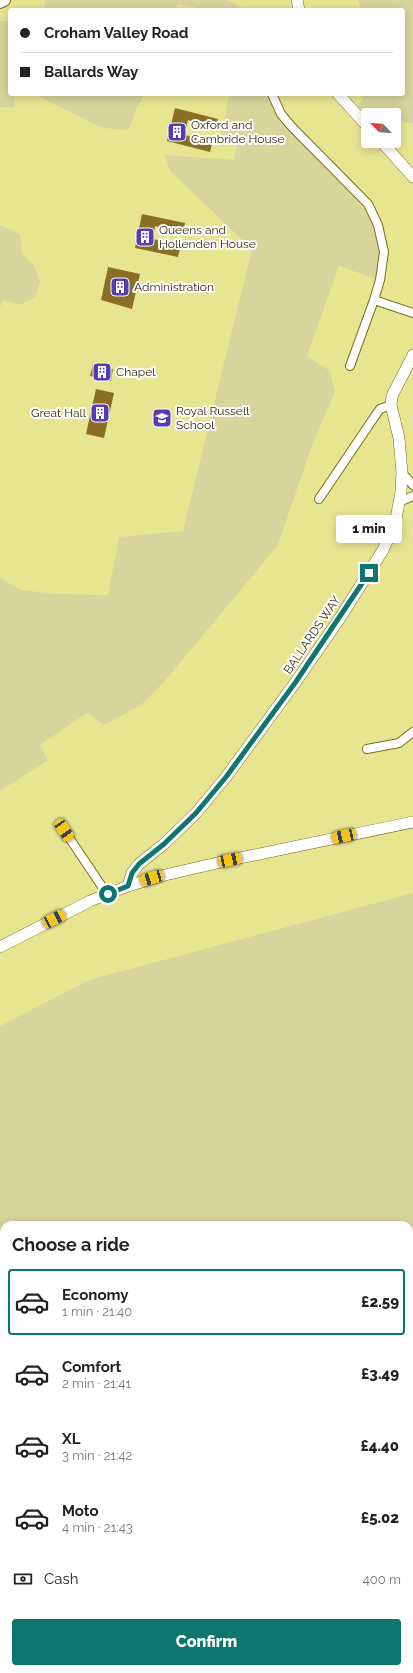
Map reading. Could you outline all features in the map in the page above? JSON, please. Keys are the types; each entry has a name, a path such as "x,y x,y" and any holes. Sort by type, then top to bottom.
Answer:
{"main road":[{"path":"0,2 4,0"}],"street":[{"path":"273,96 281,114 292,127 368,204 378,225 384,252 380,280 350,366"},
{"path":"340,96 361,119"},
{"path":"387,148 413,177"},
{"path":"374,300 413,313"},
{"name":"BALLARDS WAY","path":"128,886 132,873 139,864 164,844 196,813 226,777 295,683 340,618 383,550 395,524 402,473 399,438 392,405 392,396 413,355"},
{"path":"319,499 380,409 392,405"},
{"path":"402,473 413,486"},
{"path":"399,502 413,496"},
{"path":"367,749 399,743 413,732"},
{"path":"0,947 83,904 128,886 165,875 412,820"},
{"path":"64,830 108,894"}],"shaded area":[{"path":"45,0 229,0 241,8 200,8 177,4 176,8 44,8"},
{"path":"358,0 413,0 413,123 407,123 401,120 401,108 361,108 361,110 357,106 364,96 405,96 405,8 360,8"},
{"path":"0,21 8,21 8,96 14,96 15,108 0,107"},
{"path":"39,96 144,96 137,107 130,127 127,130 104,128"},
{"path":"229,96 268,96 276,116 363,207 374,227 380,252 376,279 339,266 307,356 330,371 335,392 312,445 278,545 163,683 141,705 104,725 87,713 40,745 48,760 0,791 0,578 21,590 57,594 108,595 119,537 183,531 252,249 170,171 165,155 234,160 237,147 222,135"},
{"path":"0,225 20,234 22,253 35,267 40,282 35,297 20,305 4,300 0,307"},
{"path":"413,893 413,1221 0,1221 0,1026 89,980"}],"building":[{"name":"Oxford and Cambride House","path":"175,108 218,119 215,129 188,120 184,135 213,140 210,152 167,141"},
{"name":"Queens and Hollenden House","path":"142,214 185,223 183,234 155,226 153,239 181,245 178,257 135,248"},
{"name":"Administration","path":"108,267 140,274 132,309 101,300"},
{"name":"Chapel","path":"93,364 113,369 111,381 90,376"},
{"name":"Great Hall","path":"96,389 114,393 104,438 86,434"}],"place":[{"name":"Oxford and Cambride House","path":"177,132"},
{"name":"Queens and Hollenden House","path":"145,237"},
{"name":"Administration","path":"120,287"},
{"name":"Chapel","path":"102,372"},
{"name":"Great Hall","path":"100,413"},
{"name":"Royal Russell School","path":"162,418"}],"route":[{"path":"108,894 128,886 132,873 139,864 164,844 196,813 226,777 295,683 369,573"}]}
